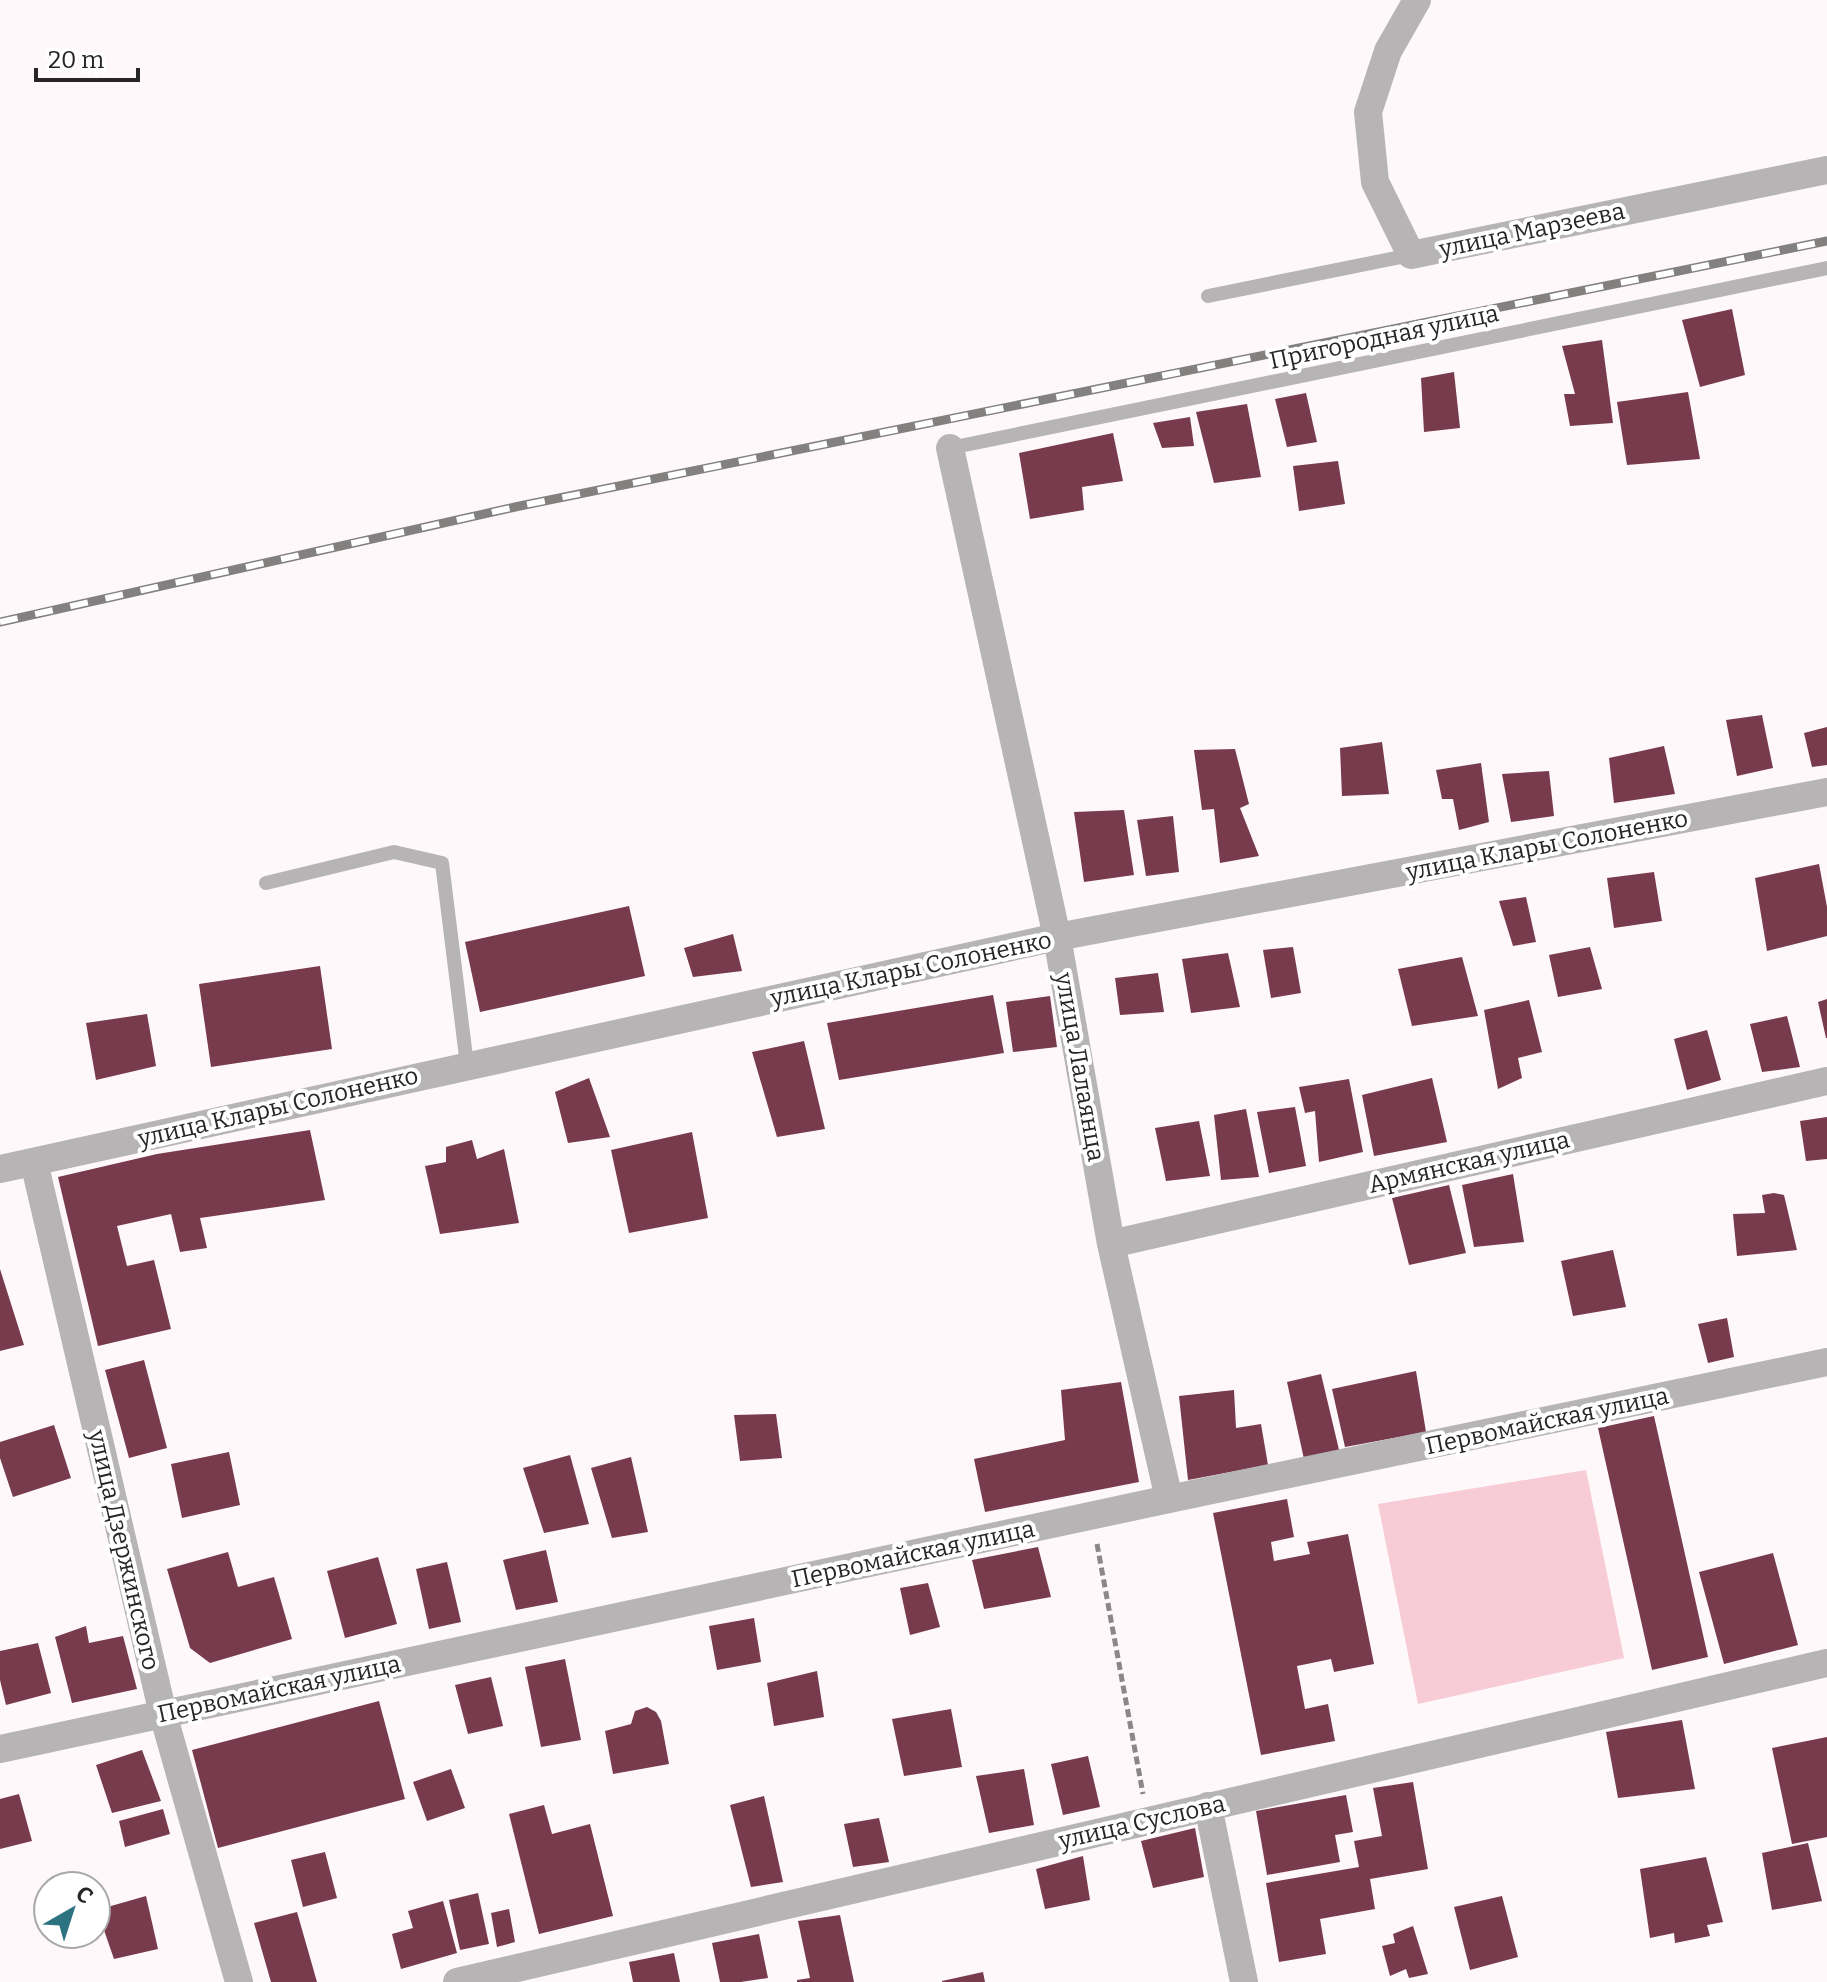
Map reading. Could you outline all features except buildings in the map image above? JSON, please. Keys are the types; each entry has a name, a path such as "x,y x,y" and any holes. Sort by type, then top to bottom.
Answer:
{"street":[{"name":"улица Марзеева","path":"1417,0 1388,51 1368,112 1375,182 1411,255 1827,170"},
{"name":"улица Лалаянца","path":"950,448 1057,937 1111,1244 1169,1499"},
{"name":"улица Клары Солоненко","path":"0,1169 1057,937 1827,792"},
{"name":"Армянская улица","path":"1111,1244 1827,1081"},
{"name":"улица Дзержинского","path":"34,1162 163,1714 239,1982"},
{"name":"Первомайская улица","path":"0,1749 1827,1362"},
{"name":"улица Суслова","path":"457,1982 1827,1663"},
{"path":"1208,1806 1244,1982"}],"lane":[{"path":"1208,296 1411,255"},
{"name":"Пригородная улица","path":"950,448 1827,268"},
{"path":"266,883 394,852 442,863 467,1065"}],"path":[{"path":"1092,1516 1148,1821"}],"shaded area":[{"path":"1586,1470 1624,1658 1418,1704 1378,1504"}],"railway":[{"path":"0,622 515,507 1827,241"}]}
